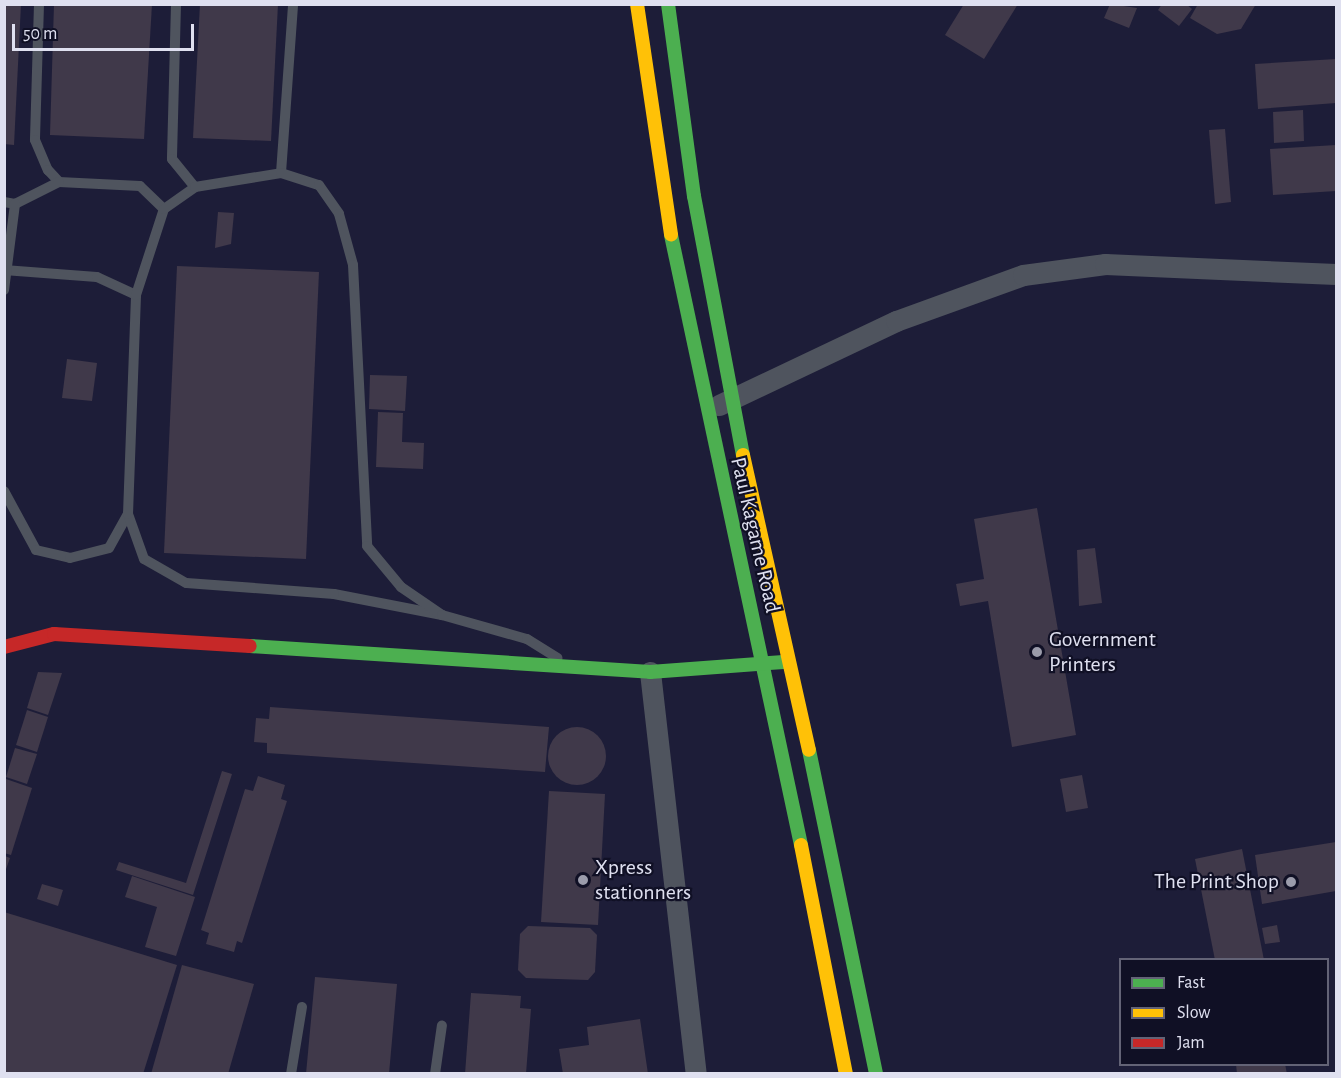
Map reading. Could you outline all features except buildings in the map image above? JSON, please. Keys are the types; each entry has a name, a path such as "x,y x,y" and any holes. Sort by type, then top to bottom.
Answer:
{"main road":[{"name":"Paul Kagame Road","path":"638,4 663,193 705,412 765,665 846,1074"},
{"path":"668,4 694,196 731,400 790,661 876,1074"},
{"path":"4,647 54,634 650,672 765,665 790,661"}],"street":[{"path":"705,412 896,321 1023,274 1104,264 1336,274"},
{"path":"650,672 696,1074"}],"lane":[{"path":"39,4 35,140 59,183"},
{"path":"176,4 172,159 195,187"},
{"path":"281,173 293,4"},
{"path":"442,615 401,587 367,546 353,265 339,214 319,185 281,173 195,187 164,209 136,295 128,514 144,559 186,583 334,594 442,615 527,639 573,668"},
{"path":"4,290 10,203 59,183 140,186 164,209"},
{"path":"7,270 97,277 136,295"},
{"path":"4,491 36,550 70,558 109,548 128,514"},
{"path":"291,1074 302,1007"},
{"path":"435,1074 442,1025"}],"shaded area":[{"path":"5,5 1336,5 1336,1073 5,1074"}],"traffic: fast":[{"path":"668,4 694,196 743,455"},
{"path":"671,235 801,845"},
{"path":"250,646 650,672 784,662"},
{"path":"809,750 876,1074"}],"traffic: slow":[{"path":"637,4 671,235"},
{"path":"743,455 809,750"},
{"path":"801,845 846,1074"}],"traffic: jam":[{"path":"4,647 54,634 250,646"}],"place":[{"name":"Government Printers","path":"1037,652"},
{"name":"Xpress stationners","path":"583,880"},
{"name":"The Print Shop","path":"1291,882"}]}
